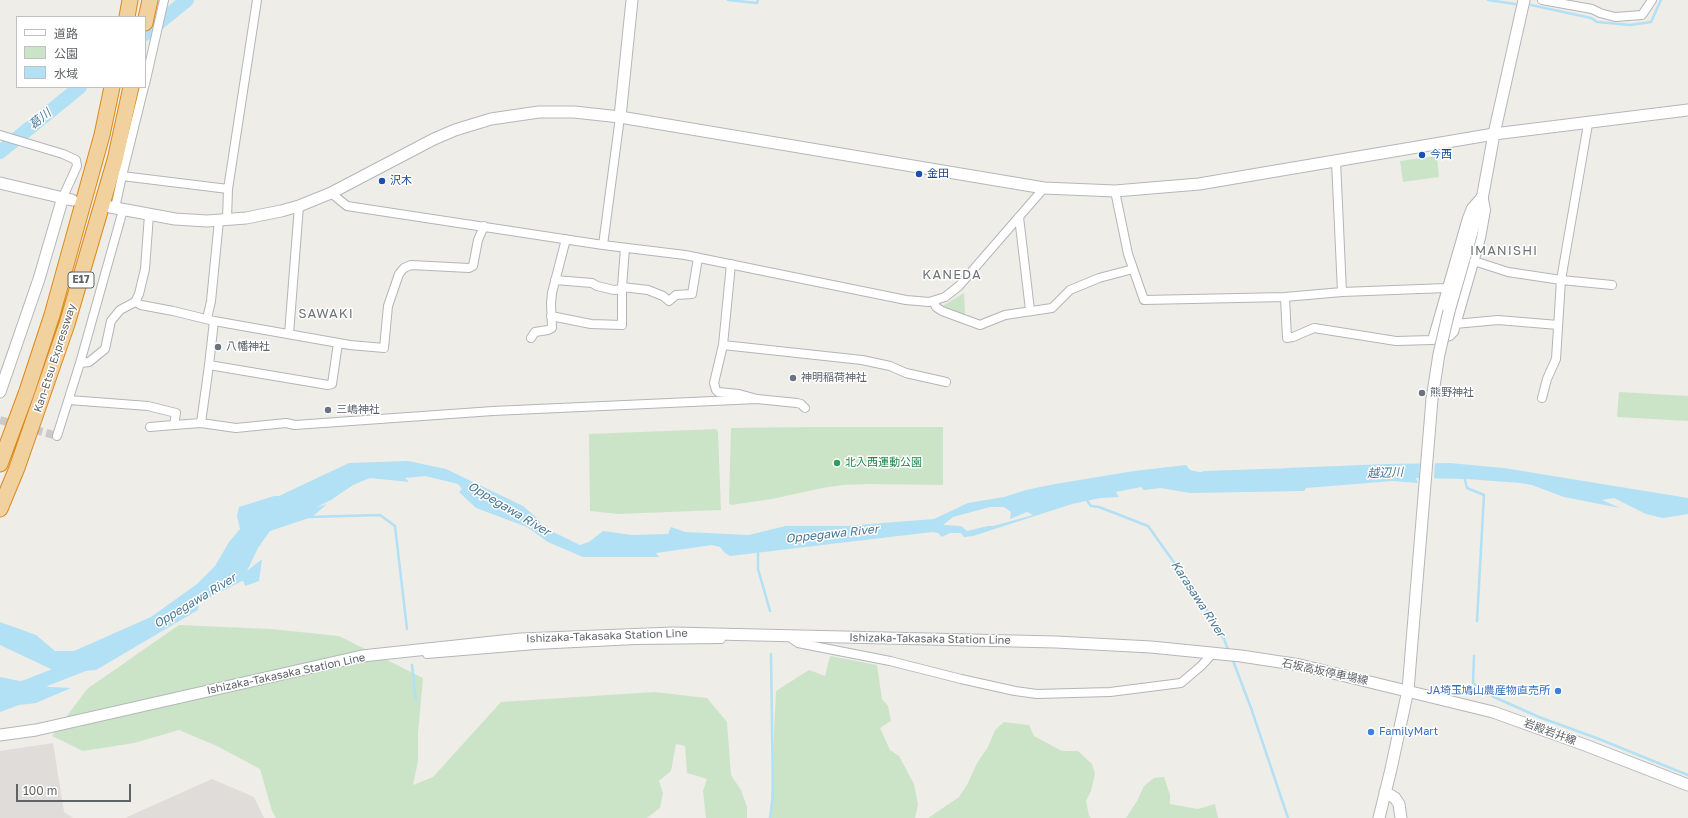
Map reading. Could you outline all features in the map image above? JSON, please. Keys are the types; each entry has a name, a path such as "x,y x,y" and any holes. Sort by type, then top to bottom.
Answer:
{"highway":[{"path":"127,16 130,0"},
{"name":"Kan-Etsu Expressway","path":"0,464 27,391 52,315 102,135 112,88"},
{"name":"Kan-Etsu Expressway","path":"0,509 17,468 67,324 90,251 115,160 131,88"}],"street":[{"path":"146,80 164,0"},
{"path":"202,423 209,366 211,301 256,0"},
{"path":"602,245 620,117 632,0"},
{"path":"1379,818 1408,690 1414,633 1432,399 1439,354 1449,311 1483,194 1494,134 1524,0"},
{"path":"1542,0 1592,9 1615,17 1642,15 1652,0"},
{"path":"57,436 80,363 122,176 144,88"},
{"path":"116,208 175,219 223,220 258,216 299,206 331,194 434,139 456,130 491,119 522,114 557,111 620,117 1044,188 1115,191 1199,184 1494,134 1588,124 1688,110"},
{"path":"1542,398 1547,379 1556,359 1561,280 1588,124"},
{"path":"0,136 63,154 76,160 77,166 0,392"},
{"path":"1336,161 1342,292"},
{"path":"122,176 228,189"},
{"path":"0,183 67,198"},
{"path":"331,194 347,206 602,245 698,258 906,300 934,302 945,297 959,286 1044,188"},
{"path":"1115,191 1122,230 1133,270 1144,300 1285,298 1342,292 1446,288"},
{"path":"1285,298 1287,338 1314,328 1396,341 1432,340 1450,336 1454,332 1484,224 1486,210 1483,194"},
{"path":"1432,340 1467,218 1471,208 1483,194"},
{"path":"289,334 300,214 299,206"},
{"path":"80,363 89,362 105,349 111,321 120,310 136,302 145,269 149,215"},
{"path":"1019,216 1030,310"},
{"path":"136,302 140,305 210,320 338,343 384,348 388,306 399,274 404,268 411,265 469,268 473,266 478,240 484,226"},
{"path":"531,338 535,332 552,328 551,298 566,239"},
{"path":"551,316 591,324 622,325 622,288 625,248"},
{"path":"555,280 592,283 597,286 614,290 622,288 648,290 663,296 670,301 676,295 692,294 698,258"},
{"path":"1474,261 1508,272 1561,280 1612,285"},
{"path":"731,264 723,345 714,383 716,390 724,393 750,396 757,399"},
{"path":"934,302 936,307 942,311 980,325 1005,315 1030,310 1052,308 1070,290 1099,278 1133,270"},
{"path":"1455,324 1498,320 1558,325"},
{"path":"209,366 328,385 332,384 338,343"},
{"path":"723,345 862,360 890,366 906,373 946,382"},
{"path":"150,427 202,423 236,428 286,422 295,425 500,411 757,399 797,403 801,404 805,408"},
{"path":"69,400 148,406 176,413 174,425"},
{"name":"Ishizaka-Takasaka Station Line","path":"0,735 36,730 362,656 528,638 666,634 783,635 1056,642 1151,647 1241,656"},
{"path":"783,635 798,643 890,661 1015,691 1037,694 1110,692 1180,683 1217,653"},
{"name":"石坂高坂停車場線","path":"1241,656 1300,665 1408,690"},
{"name":"岩殿岩井線","path":"1408,690 1493,712 1585,745 1688,785"},
{"path":"1386,792 1395,798 1399,804 1401,818"}],"shaded area":[{"path":"53,743 64,812 73,818 0,818 0,751"},
{"path":"212,779 254,797 264,818 125,818"}],"green space":[{"path":"1437,156 1439,177 1403,182 1400,161"},
{"path":"964,293 965,314 963,316 941,307"},
{"path":"1619,392 1688,396 1688,421 1617,417"},
{"name":"北入西運動公園","path":"943,427 943,485 843,485 772,499 731,505 729,503 731,428"},
{"path":"716,429 718,432 721,510 618,514 590,511 589,434"},
{"path":"179,625 271,629 339,636 423,678 418,733 418,761 413,785 433,777 501,702 654,692 707,698 727,722 731,775 741,790 747,807 747,818 706,818 703,791 707,779 687,773 685,746 676,744 671,771 659,781 663,793 660,808 647,818 276,818 272,811 260,769 217,746 179,730 134,743 83,751 52,736 87,689"},
{"path":"830,656 877,665 882,699 888,706 891,721 880,728 890,750 899,756 914,784 918,805 915,818 770,818 776,691 809,670 825,676"},
{"path":"1004,722 1029,725 1034,736 1062,751 1078,751 1092,764 1095,774 1091,791 1086,801 1089,816 1091,818 928,818 959,797 968,783 977,763 988,747 995,730"},
{"path":"1164,777 1170,795 1170,804 1198,809 1215,804 1218,818 1126,818 1137,801 1144,786 1154,778"}],"water":[{"path":"408,461 446,469 523,506 537,518 543,527 580,545 589,542 603,531 632,535 668,534 671,527 685,532 749,535 785,526 845,526 934,519 968,503 1004,497 1026,490 1134,471 1186,465 1190,470 1250,483 1267,483 1286,468 1449,463 1504,468 1688,498 1688,514 1663,518 1646,514 1614,498 1602,500 1620,508 1564,497 1532,485 1467,479 1416,478 1418,483 1393,481 1306,488 1304,491 1190,493 1161,488 1144,490 1141,487 1116,492 1119,497 1100,498 1072,504 973,536 964,537 961,533 950,533 942,537 938,533 932,532 730,556 720,547 712,545 656,553 659,557 583,557 548,542 527,527 476,508 459,492 462,489 458,484 425,476 405,478 409,482 370,478 353,485 331,500 315,508 327,504 312,517 270,531 258,548 247,571 262,559 259,581 245,586 244,582 242,581 199,603 198,610 96,670 83,671 51,669 0,645 0,622 36,635 55,651 74,651 151,617 197,584 215,566 229,542 240,529 237,516 239,507 274,496 279,496 349,463","holes":["990,507 1004,507 1011,512 1010,519 1027,512 1033,515 993,526 967,531 961,526 943,525 953,517"]},
{"path":"0,677 50,687 71,688 36,703 19,705 0,712"}],"pier":[{"path":"1420,461 1435,461 1434,480 1419,480"}],"waterway":[{"name":"葛川","path":"146,33 187,0"},
{"path":"728,0 757,3 758,0"},
{"path":"1488,0 1515,4"},
{"path":"1531,5 1591,18 1597,22 1630,25 1651,22 1661,0"},
{"name":"葛川","path":"0,152 79,88"},
{"name":"越辺川","path":"1205,478 1294,475"},
{"path":"1464,476 1467,488 1484,495 1477,621"},
{"name":"Karasawa River","path":"1085,498 1091,506 1099,507 1148,526 1201,600 1224,639 1229,652"},
{"path":"308,517 380,515 395,526 407,629"},
{"path":"758,551 758,569 770,611"},
{"path":"770,818 773,797 771,654"},
{"path":"1474,656 1473,683 1494,697 1539,717 1599,739 1688,775"},
{"name":"Karasawa River","path":"1232,658 1251,708 1288,818"},
{"name":"Oppegawa River","path":"0,697 87,663"},
{"path":"412,665 416,700"}],"tunnel":[{"path":"0,420 57,436"}],"place":[{"name":"今西","path":"1422,155"},
{"name":"金田","path":"919,174"},
{"name":"沢木","path":"382,181"},
{"name":"八幡神社","path":"218,347"},
{"name":"神明稲荷神社","path":"793,378"},
{"name":"熊野神社","path":"1422,393"},
{"name":"三嶋神社","path":"328,410"},
{"name":"北入西運動公園","path":"837,463"},
{"name":"JA埼玉鳩山農産物直売所","path":"1558,691"},
{"name":"FamilyMart","path":"1371,732"}],"district":[{"name":"IMANISHI","path":"1504,251"},
{"name":"KANEDA","path":"952,275"},
{"name":"SAWAKI","path":"326,314"}]}
